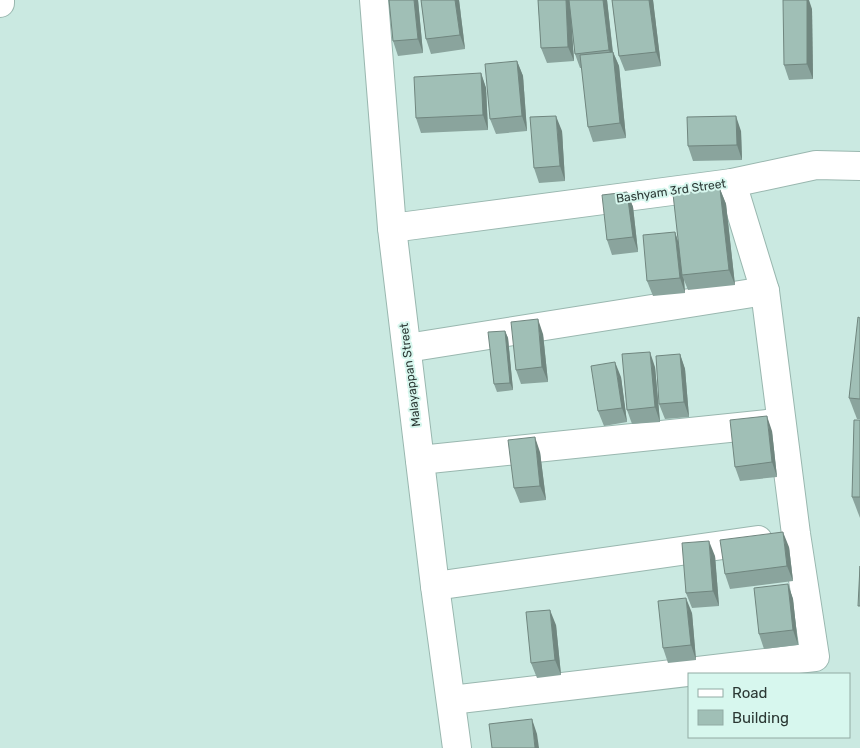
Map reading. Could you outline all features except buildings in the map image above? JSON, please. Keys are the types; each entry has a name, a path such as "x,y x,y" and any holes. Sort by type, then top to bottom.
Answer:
{"street":[{"name":"Malayappan Street","path":"374,0 392,228 435,586 457,748"},
{"name":"Bashyam 3rd Street","path":"392,228 732,183 816,165 860,166"},
{"path":"451,700 815,657 796,534 765,291 732,183"},
{"path":"407,348 765,291"},
{"path":"420,460 781,423"},
{"path":"435,586 796,534"}]}
